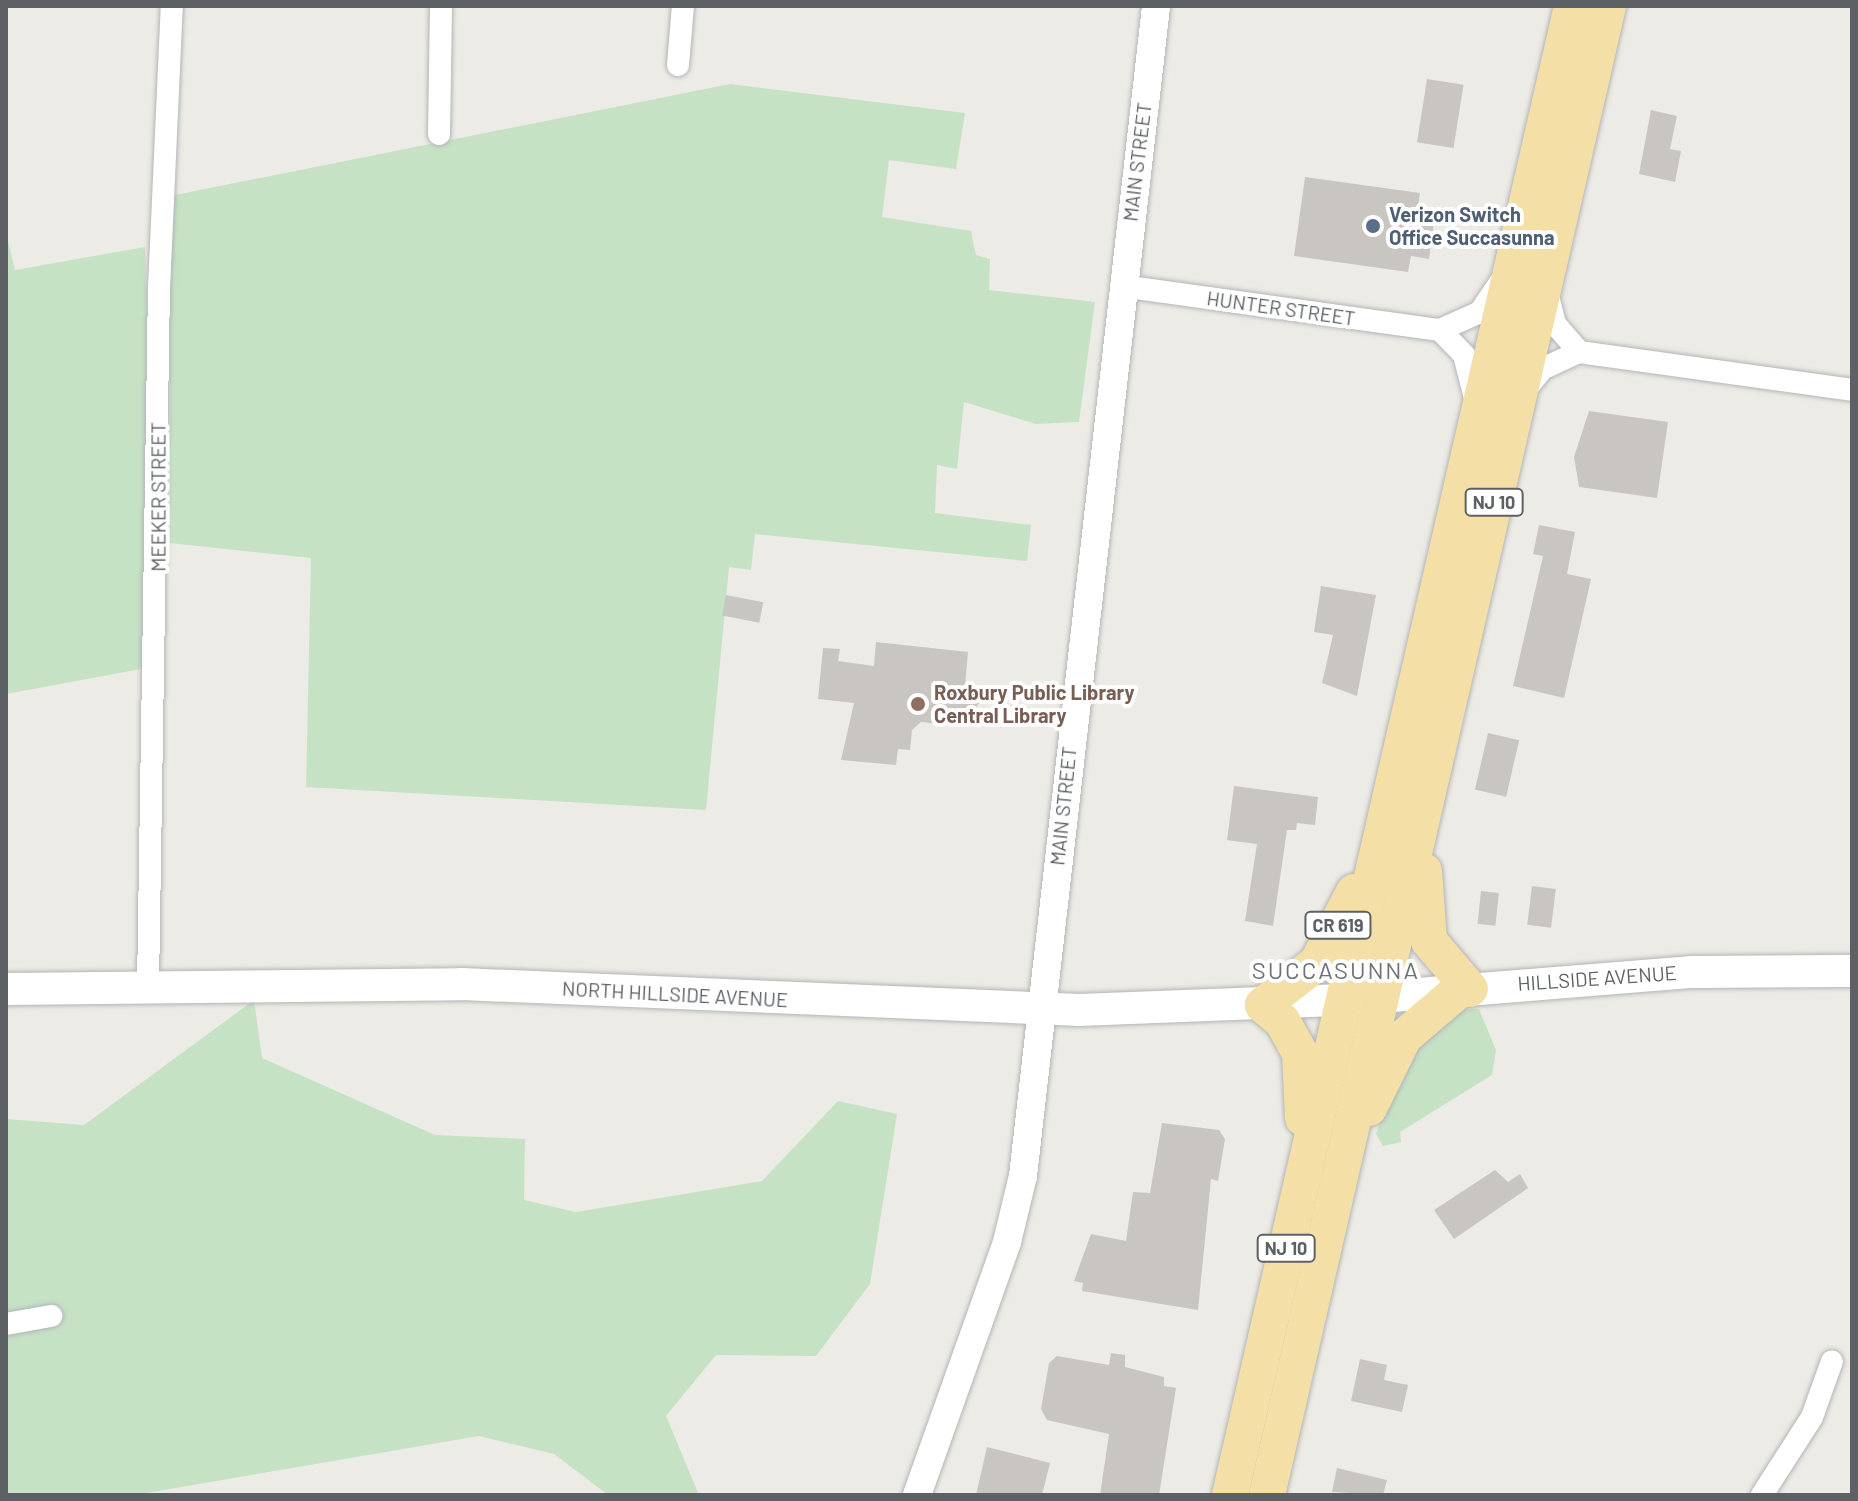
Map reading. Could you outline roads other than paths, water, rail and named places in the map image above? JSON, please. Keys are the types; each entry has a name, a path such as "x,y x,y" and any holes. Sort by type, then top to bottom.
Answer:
{"highway":[{"name":"NJ 10","path":"1267,1495 1517,402 1528,270 1572,6"},
{"name":"NJ 10","path":"1230,1495 1476,419 1528,270 1608,6"},
{"path":"1344,1151 1404,1037 1465,990 1439,958 1426,931 1427,797"},
{"name":"CR 619","path":"1263,1005 1305,977 1323,955 1386,821"},
{"path":"1263,1005 1282,1021 1300,1053 1304,1168"}],"main road":[{"name":"HILLSIDE AVENUE","path":"1343,1000 1693,972 1852,971"},
{"name":"NORTH HILLSIDE AVENUE","path":"6,989 462,984 1040,1006 1263,1005 1343,1000"}],"street":[{"name":"MEEKER STREET","path":"148,987 159,288 172,6"},
{"path":"439,134 441,6"},
{"path":"678,65 683,6"},
{"name":"MAIN STREET","path":"917,1495 1020,1193 1156,6"},
{"path":"1476,419 1465,358 1440,330 1480,312 1528,270 1555,324 1579,352"},
{"name":"HUNTER STREET","path":"1122,286 1440,330"},
{"path":"1517,402 1542,369 1579,352 1852,390"},
{"path":"6,1324 51,1316"},
{"path":"1762,1495 1812,1417 1832,1361"}],"place":[{"name":"Verizon Switch Office Succasunna","path":"1373,226"},
{"name":"Roxbury Public Library Central Library","path":"918,704"}],"district":[{"name":"SUCCASUNNA","path":"1336,970"}]}
